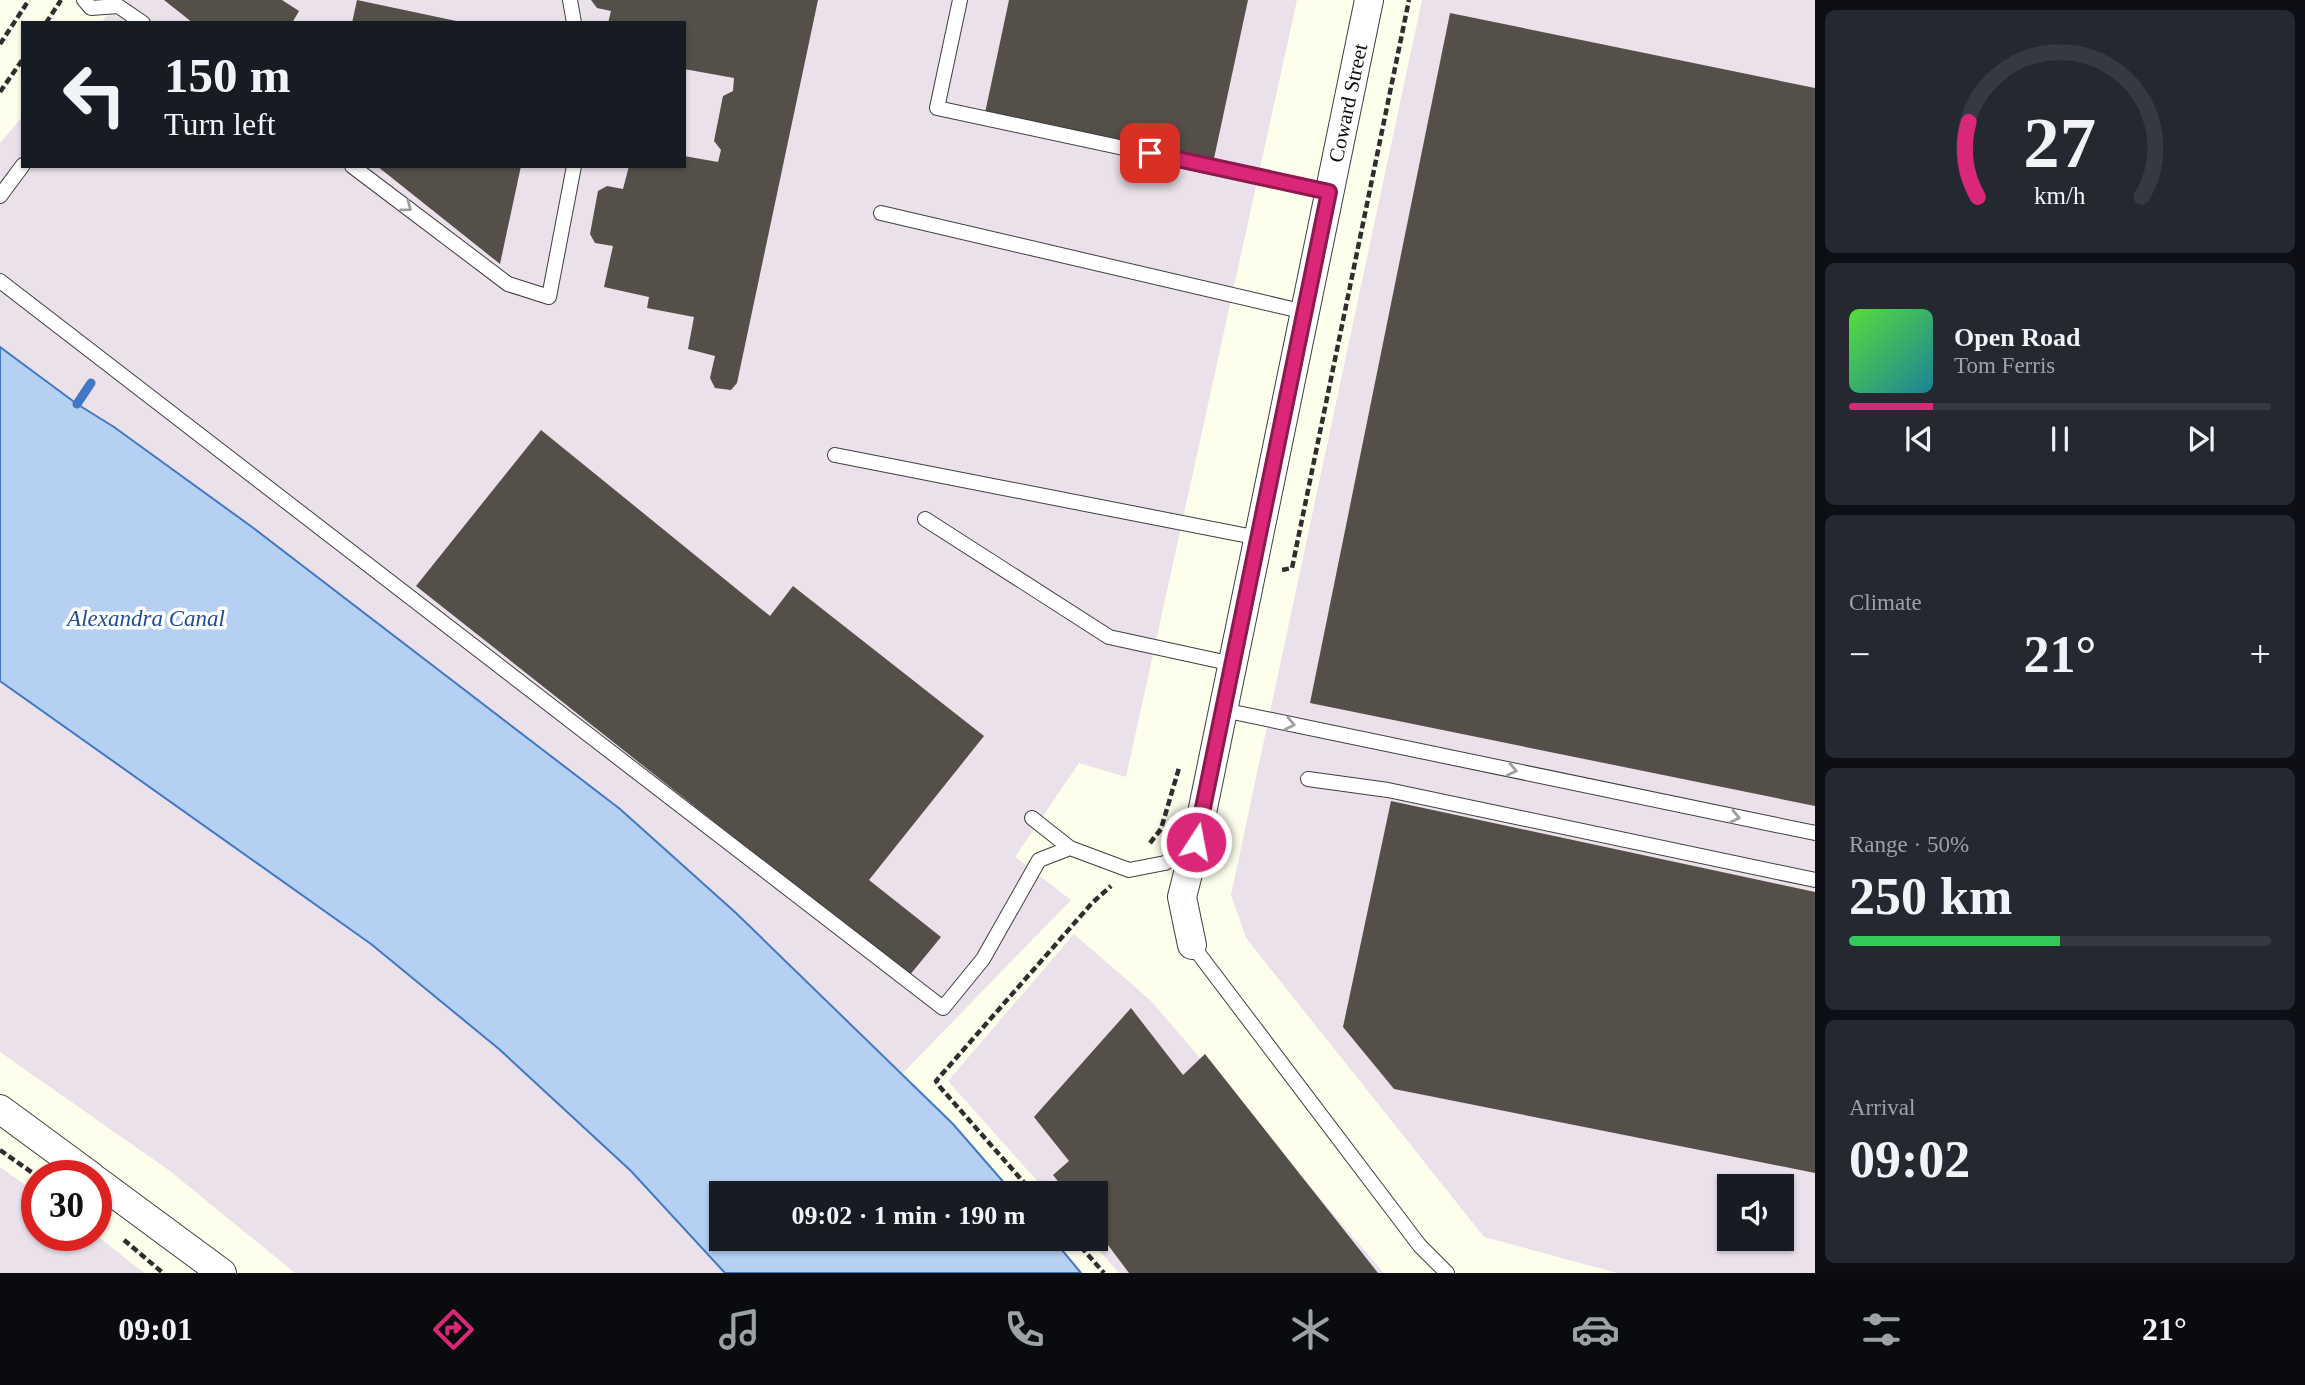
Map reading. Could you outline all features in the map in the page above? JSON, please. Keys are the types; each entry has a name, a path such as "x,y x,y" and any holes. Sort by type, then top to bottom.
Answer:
{"street":[{"name":"Coward Street","path":"1192,945 1182,897 1196,842 1369,0"},
{"path":"0,1109 69,1160"},
{"path":"112,1192 222,1273"}],"lane":[{"path":"570,0 574,21"},
{"path":"960,0 937,108 1329,192"},
{"path":"88,4 118,6 140,21"},
{"path":"0,196 21,168"},
{"path":"355,168 508,284 549,297 574,168"},
{"path":"881,212 1305,312"},
{"path":"0,281 943,1008 983,959 1040,860 1070,848"},
{"path":"835,454 1259,538"},
{"path":"925,519 1110,637 1233,663"},
{"path":"1223,710 1815,833"},
{"path":"1308,779 1388,789 1815,880"},
{"path":"1032,818 1070,848 1129,870 1165,863 1196,842"},
{"path":"1192,945 1420,1247 1447,1273"}],"path":[{"path":"0,44 29,0"},
{"path":"47,21 61,0"},
{"path":"1292,568 1409,0"},
{"path":"0,92 21,62"},
{"path":"1023,1181 936,1081 1092,903"},
{"path":"0,1150 21,1165"},
{"path":"122,1239 163,1273"},
{"path":"1085,1251 1104,1273"}],"shaded area":[{"path":"112,0 1297,0 1126,777 1079,763 1015,857 1071,900 901,1075 736,913 620,809 0,347 0,143 21,118 21,168 686,168 686,21 103,21"},
{"path":"1422,0 1815,0 1815,1273 1617,1273 1484,1237 1246,938 1231,895"},
{"path":"0,681 371,944 499,1049 631,1171 725,1273 295,1273 170,1171 0,1052"},
{"path":"1074,934 1151,1001 1384,1273 1119,1273 1100,1251 1108,1251 1108,1181 1037,1181 948,1081"},
{"path":"0,1167 21,1182 21,1251 112,1251 112,1248 144,1273 0,1273"}],"water":[{"name":"Alexandra Canal","path":"0,347 252,527 620,809 736,913 953,1124 1003,1181 709,1181 709,1251 1063,1251 1081,1273 725,1273 631,1171 499,1049 371,944 0,681"}],"building":[{"path":"164,0 282,0 299,11 293,21 190,21"},
{"path":"357,0 456,21 352,21"},
{"path":"591,0 818,0 737,383 731,390 715,388 710,378 715,356 688,349 694,317 647,308 649,297 604,287 613,246 595,243 590,234 598,191 607,186 623,189 628,168 686,168 686,156 718,162 721,150 714,141 723,96 733,91 734,78 686,69 686,21 608,21 611,11 597,8"},
{"path":"1009,0 1248,0 1213,163 985,113"},
{"path":"1450,13 1815,88 1815,806 1310,703"},
{"path":"380,168 521,168 500,264"},
{"path":"541,430 770,616 793,586 984,736 869,880 941,937 909,976 416,586"},
{"path":"1391,801 1815,892 1815,1173 1394,1089 1343,1027"},
{"path":"1131,1008 1183,1075 1205,1054 1378,1273 1129,1273 1108,1245 1108,1181 1058,1181 1053,1175 1069,1161 1034,1117"}],"waterway":[{"path":"77,404 91,383"}],"route":[{"path":"1150,153 1329,192 1196,842"}]}
